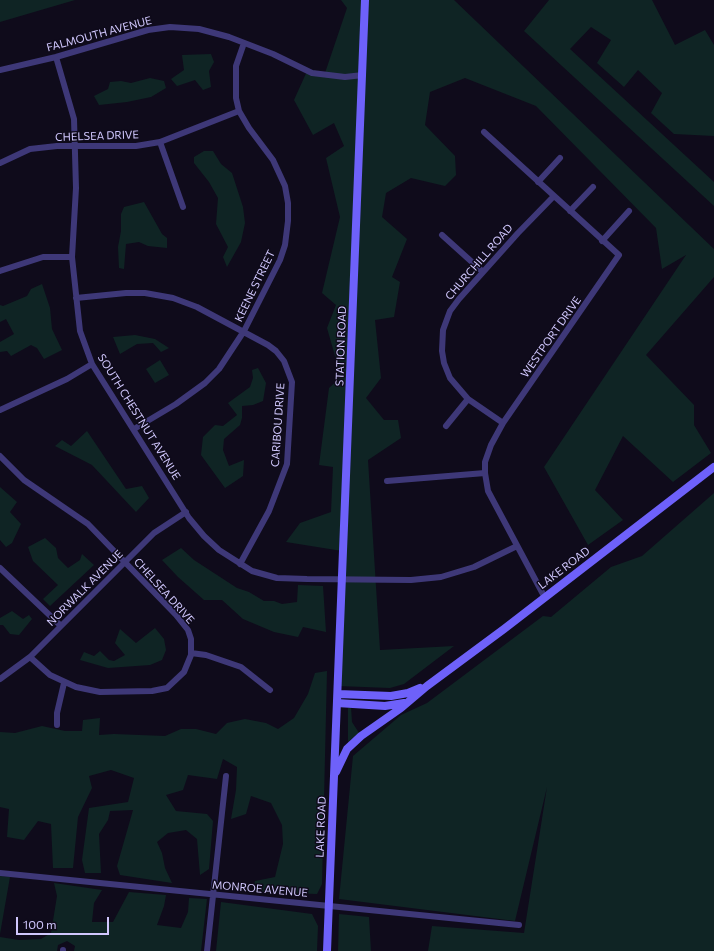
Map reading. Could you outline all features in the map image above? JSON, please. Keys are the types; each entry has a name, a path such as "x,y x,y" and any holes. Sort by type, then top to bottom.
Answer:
{"street":[{"name":"STATION ROAD","path":"338,694 341,580 365,0"},
{"name":"FALMOUTH AVENUE","path":"0,70 56,57 148,30 170,27 209,31 273,54 312,73 345,76 363,75"},
{"name":"KEENE STREET","path":"134,429 176,404 205,383 229,356 244,331 280,260 287,227 288,203 285,186 278,170 239,111 234,86 236,66 244,44"},
{"name":"SOUTH CHESTNUT AVENUE","path":"56,57 74,119 76,188 72,257 80,331 92,364 186,512 204,536 219,550 240,564 252,571 276,578 411,580 441,577 474,566 517,546"},
{"name":"CHELSEA DRIVE","path":"0,163 30,149 57,146 74,148 136,146 160,142 200,128 239,111"},
{"name":"WESTPORT DRIVE","path":"484,132 619,255 503,423 488,450 484,473 488,491 544,596"},
{"path":"160,142 183,207"},
{"path":"538,182 560,158"},
{"path":"570,211 593,187"},
{"name":"CHURCHILL ROAD","path":"503,423 468,399 450,378 444,363 442,338 445,321 450,312 483,272 554,196"},
{"path":"602,241 629,211"},
{"path":"442,235 483,272"},
{"path":"0,270 21,262 43,257 72,257"},
{"name":"CARIBOU DRIVE","path":"76,298 126,293 152,293 173,298 197,307 244,331 276,351 284,361 292,382 287,464 269,511 240,564"},
{"path":"0,410 67,379 92,364"},
{"path":"446,426 468,399"},
{"name":"CHELSEA DRIVE","path":"0,456 24,480 88,524 176,615 188,630 192,639 191,653 184,672 167,688 152,691 100,692 64,683 50,675 30,656"},
{"name":"LAKE ROAD","path":"338,703 385,706 407,702 714,467"},
{"path":"387,481 484,473"},
{"name":"NORWALK AVENUE","path":"0,679 30,656 154,533 186,512"},
{"path":"0,568 61,626"},
{"path":"191,653 206,655 240,667 270,690"},
{"path":"57,725 57,713 64,683"},
{"name":"LAKE ROAD","path":"327,951 338,694 398,695 426,686"},
{"path":"334,777 347,749 353,742 407,702"},
{"path":"207,951 226,776"},
{"name":"MONROE AVENUE","path":"0,873 519,925"}],"green space":[{"path":"0,0 75,0 0,22"},
{"path":"341,0 454,0 714,249 714,277 646,355 694,405 694,425 711,453 673,482 623,436 595,490 623,520 588,545 544,467 686,255 662,269 656,228 536,106 465,78 430,92 425,125 455,156 456,175 445,186 411,178 386,193 382,217 407,239 392,277 400,282 394,317 375,320 381,378 366,398 384,420 398,420 401,438 368,460 380,650 454,646 404,684 390,688 338,686 342,551 286,542 300,523 331,512 333,467 319,465 329,388 341,377 327,328 336,305 322,293 340,217 326,158 344,146 334,123 313,135 294,100 308,69 325,73 347,8"},
{"path":"549,0 652,0 675,45 705,30 714,45 714,136 674,134 651,113 662,93 638,70 624,87 597,63 611,40 591,27 570,49 714,182 714,206 524,31"},
{"path":"211,54 214,62 209,71 211,87 203,90 195,80 177,86 171,79 184,70 182,55"},
{"path":"150,78 164,81 166,88 151,97 127,102 99,105 94,96 108,89 110,82 121,81 131,83"},
{"path":"204,151 213,151 221,164 232,173 243,207 245,223 241,242 227,267 223,257 228,247 216,224 218,198 209,182 194,163 194,157"},
{"path":"144,202 162,234 167,238 167,248 148,246 139,242 126,244 124,269 119,268 118,247 121,231 121,214 124,207"},
{"path":"42,284 50,308 52,329 62,350 44,359 37,348 31,345 11,356 7,351 0,352 0,342 14,334 6,319 0,322 0,305 3,306 27,296 31,289"},
{"path":"135,335 155,339 169,348 161,352 153,343 137,344 120,354 113,337"},
{"path":"160,360 169,375 155,383 146,369"},
{"path":"258,368 266,383 263,401 253,405 242,406 242,418 240,425 224,439 223,450 229,466 244,460 243,476 225,488 201,455 203,437 215,425 223,426 237,415 228,403 250,387 253,378 252,370"},
{"path":"87,431 126,489 142,486 149,498 136,512 92,465 55,446 62,440 71,446"},
{"path":"0,487 17,502 10,512 21,524 12,543 6,547 0,540"},
{"path":"714,493 714,951 428,951 432,926 524,933 547,787 515,921 339,899 353,756 401,715 427,703 543,616 551,617 611,567 642,556"},
{"path":"45,538 56,548 58,558 68,568 80,560 82,554 94,565 50,606 43,599 58,585 33,561 28,547"},
{"path":"181,548 194,560 237,588 249,592 264,601 274,601 282,604 297,602 298,585 323,586 326,632 303,627 298,637 274,632 243,619 222,600 204,600 178,577 162,560"},
{"path":"12,611 23,619 29,615 32,619 19,635 10,634 3,625 0,625 0,618"},
{"path":"155,628 164,639 166,650 162,660 150,665 108,668 80,660 84,652 94,656 100,651 109,660 114,661 125,655 115,643 120,629 136,643"},
{"path":"327,671 322,884 317,894 253,892 255,881 275,877 283,844 282,825 271,803 251,796 246,814 231,819 236,790 237,767 223,759 217,779 188,775 183,790 166,795 176,811 207,814 213,821 209,869 200,875 197,839 186,830 168,833 157,842 162,853 165,868 172,883 120,875 117,866 133,810 110,811 108,820 99,834 101,873 85,873 82,860 89,808 128,802 134,778 111,770 89,776 92,788 78,817 73,868 53,868 51,824 38,821 24,840 7,837 9,809 0,807 0,732 15,733 42,726 65,731 82,731 83,720 100,718 99,735 114,734 165,736 181,729 196,729 216,734 227,723 245,719 266,723 278,729 294,718 308,694 315,673"},
{"path":"351,707 352,722 359,733 348,742 348,708"},
{"path":"0,876 10,877 0,934"},
{"path":"54,883 102,890 94,903 92,922 113,922 129,892 166,895 164,906 157,925 181,928 188,912 189,898 207,899 201,951 74,951 75,946 67,941 58,945 57,951 0,951 0,937 19,940 41,939 51,933 57,896"},
{"path":"221,902 312,914 318,926 317,951 216,951"},
{"path":"339,914 369,917 371,951 338,951"}]}
